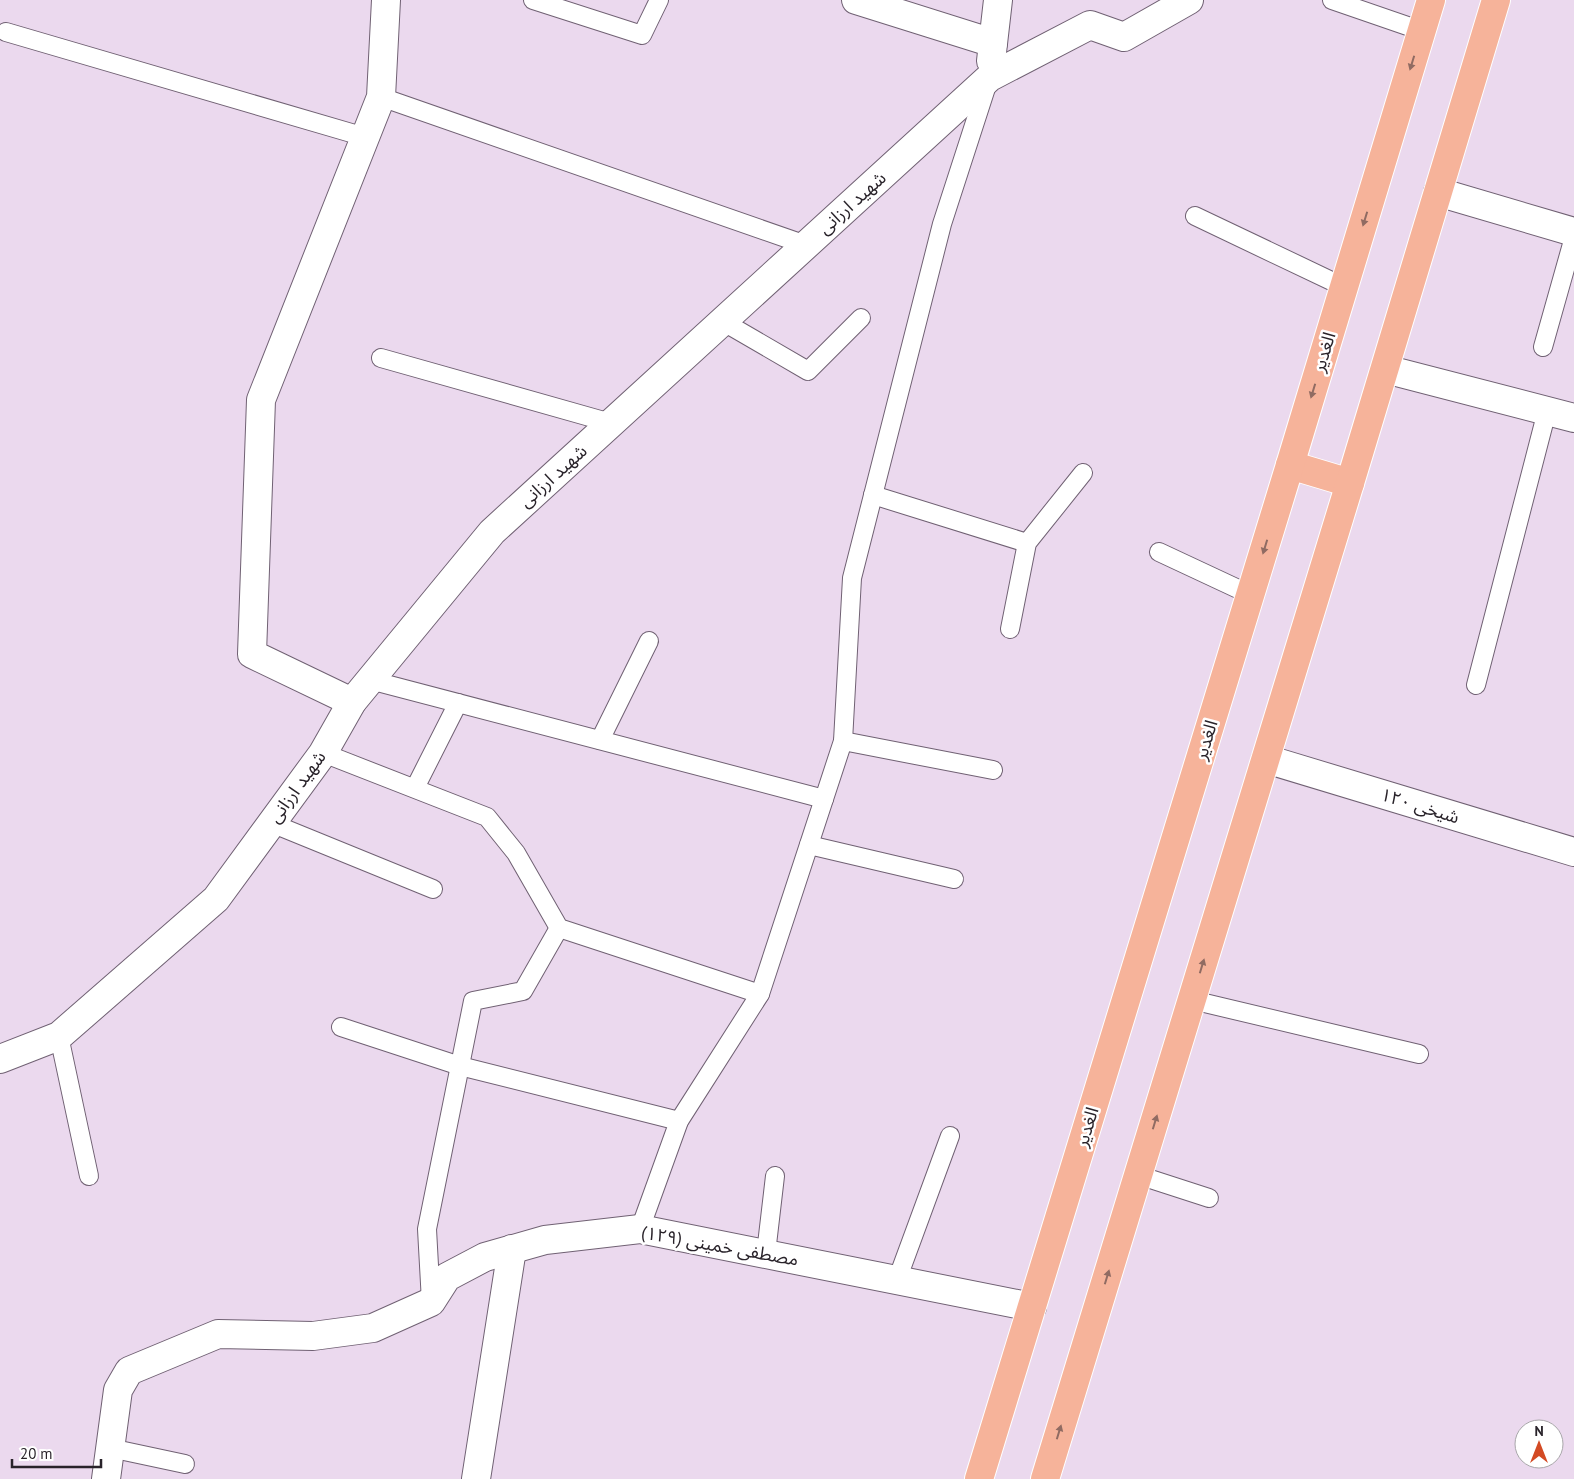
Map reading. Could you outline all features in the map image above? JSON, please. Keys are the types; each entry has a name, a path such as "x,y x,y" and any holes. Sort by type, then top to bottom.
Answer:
{"main road":[{"name":"الغدیر","path":"979,1479 1251,595 1431,0"},
{"path":"1045,1479 1496,0"},
{"path":"1290,465 1350,483"}],"street":[{"path":"352,702 252,654 261,400 380,97 386,0"},
{"path":"856,0 993,43"},
{"path":"990,77 998,0"},
{"name":"شهید ارزانی","path":"0,1059 59,1036 216,899 323,753 352,702 492,532 990,77 1090,25 1124,36 1189,0"},
{"path":"1438,192 1574,232"},
{"path":"1385,369 1574,418"},
{"name":"شیخی ۱۲۰","path":"1266,759 1574,852"},
{"name":"مصطفی خمینی (۱۲۹)","path":"431,1302 447,1277 485,1257 545,1240 640,1229 1032,1307"},
{"path":"476,1479 512,1249"},
{"path":"106,1479 118,1390 129,1371 218,1334 313,1336 373,1328 431,1302"}],"lane":[{"path":"533,0 642,35 659,0"},
{"path":"1332,0 1422,31"},
{"path":"6,32 365,137"},
{"path":"640,1229 679,1121 760,994 843,741 852,578 942,224 990,77"},
{"path":"380,97 806,245"},
{"path":"1195,216 1344,287"},
{"path":"1543,347 1574,237"},
{"path":"722,321 808,371 861,318"},
{"path":"380,358 610,423"},
{"path":"1476,685 1547,412"},
{"path":"1010,629 1026,542 1083,473"},
{"path":"873,494 1026,542"},
{"path":"1159,552 1251,595"},
{"path":"600,740 649,642"},
{"path":"370,680 824,799"},
{"path":"415,788 458,703"},
{"path":"843,741 993,770"},
{"path":"323,753 486,817 516,853 559,928 760,994"},
{"path":"271,823 433,889"},
{"path":"809,845 954,879"},
{"path":"431,1302 427,1229 473,1001 523,991 559,928"},
{"path":"1192,1000 1420,1054"},
{"path":"341,1027 460,1066 679,1121"},
{"path":"59,1036 89,1176"},
{"path":"897,1280 950,1136"},
{"path":"1138,1175 1209,1198"},
{"path":"766,1253 775,1176"},
{"path":"110,1448 185,1464"}]}
